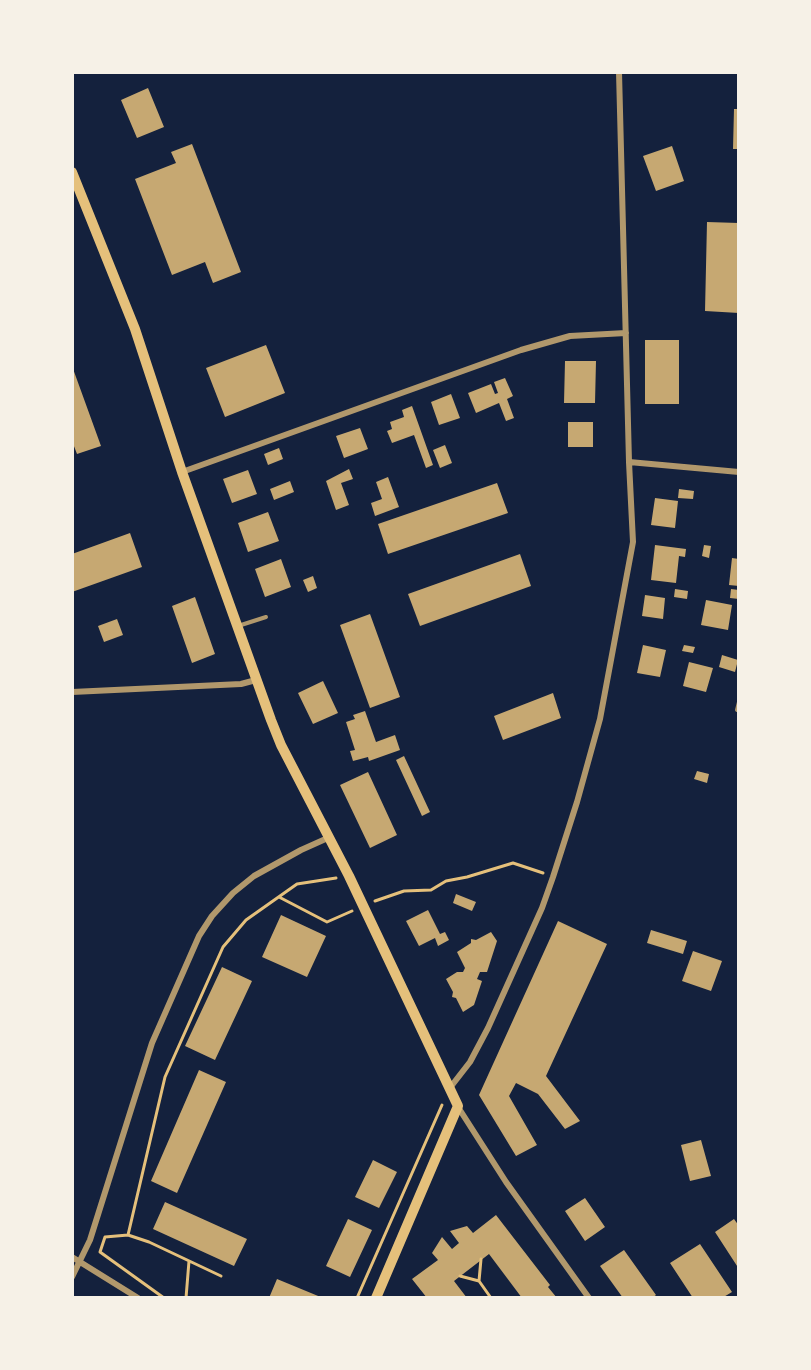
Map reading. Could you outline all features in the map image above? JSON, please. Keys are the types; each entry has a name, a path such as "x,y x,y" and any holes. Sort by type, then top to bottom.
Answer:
{"main road":[{"path":"72,172 135,329 182,472 281,745 330,837 458,1106 376,1298"}],"street":[{"path":"449,1089 470,1062 488,1028 542,908 553,877 600,719 633,542 619,72"},
{"path":"182,472 521,350 570,336 626,333"},
{"path":"629,462 739,472"},
{"path":"72,692 241,684 256,680"},
{"path":"72,1277 90,1240 152,1043 199,936 212,916 233,893 254,876 330,837"},
{"path":"458,1106 506,1182 589,1298"},
{"path":"72,1257 138,1298"}],"lane":[{"path":"237,627 266,617"},
{"path":"737,710 739,702"}],"path":[{"path":"279,897 327,922 404,891 431,890 446,881 513,863 553,877"},
{"path":"128,1235 165,1077 223,946 246,920 297,884 349,876"},
{"path":"357,1298 449,1089"},
{"path":"165,1298 100,1252 105,1237 128,1235 221,1276"},
{"path":"479,1281 482,1259"},
{"path":"186,1298 189,1261"},
{"path":"460,1276 479,1281 491,1298"}],"building":[{"path":"148,88 164,127 137,138 121,100"},
{"path":"734,109 739,109 739,149 733,149"},
{"path":"192,144 241,272 213,283 205,262 172,275 135,179 176,163 171,152"},
{"path":"672,146 684,181 656,191 643,156"},
{"path":"707,222 739,223 739,313 705,311"},
{"path":"645,340 679,340 679,404 645,404"},
{"path":"266,345 285,393 225,417 206,368"},
{"path":"565,361 596,361 595,403 564,403"},
{"path":"72,366 101,446 77,454 72,441"},
{"path":"505,378 513,396 507,399 514,418 506,421 499,403 476,413 468,393 491,384 495,394 498,393 494,382"},
{"path":"451,394 460,418 439,425 431,402"},
{"path":"412,406 433,465 426,468 414,435 392,443 387,431 392,429 390,422 404,417 402,410"},
{"path":"568,422 593,422 593,447 568,447"},
{"path":"360,428 368,449 344,458 336,436"},
{"path":"445,445 452,463 440,468 433,450"},
{"path":"279,448 283,459 268,465 264,454"},
{"path":"349,469 353,479 341,483 349,505 336,510 326,481"},
{"path":"248,470 257,494 232,503 223,479"},
{"path":"388,477 399,507 375,516 371,503 382,499 376,482"},
{"path":"290,481 294,492 274,500 270,489"},
{"path":"497,483 508,513 388,554 378,524"},
{"path":"679,489 694,491 693,499 678,498"},
{"path":"655,498 678,501 675,528 651,525"},
{"path":"268,512 279,541 248,552 238,523"},
{"path":"130,533 142,567 72,592 72,554"},
{"path":"655,545 686,549 685,557 679,556 676,583 651,580"},
{"path":"704,545 711,546 709,558 702,556"},
{"path":"520,554 531,586 420,626 408,594"},
{"path":"732,558 739,559 739,586 729,585"},
{"path":"281,559 291,587 265,597 255,569"},
{"path":"313,576 317,588 308,592 303,580"},
{"path":"675,589 688,591 687,599 674,597"},
{"path":"731,589 739,590 739,599 730,598"},
{"path":"645,595 665,598 663,619 642,616"},
{"path":"195,597 215,654 192,663 172,606"},
{"path":"706,600 732,605 728,630 701,625"},
{"path":"370,614 400,697 370,708 340,625"},
{"path":"117,619 123,635 104,642 98,626"},
{"path":"643,645 666,650 660,677 637,673"},
{"path":"684,645 695,647 693,653 682,651"},
{"path":"722,655 738,660 735,672 719,667"},
{"path":"689,662 713,668 706,692 683,686"},
{"path":"323,681 338,713 313,724 298,693"},
{"path":"553,693 561,718 503,740 494,716"},
{"path":"365,711 376,742 395,735 400,750 369,761 368,757 353,761 350,751 355,750 346,722 355,719 353,715"},
{"path":"404,756 430,812 422,816 396,760"},
{"path":"697,771 709,774 707,783 694,779"},
{"path":"368,772 397,835 370,848 340,785"},
{"path":"456,894 476,902 472,911 453,903"},
{"path":"428,910 440,934 445,932 449,940 438,946 435,938 419,946 406,921"},
{"path":"281,915 326,936 307,977 262,957"},
{"path":"558,921 607,944 546,1076 580,1121 565,1129 538,1094 516,1083 509,1096 537,1145 516,1156 479,1095"},
{"path":"651,930 687,941 683,954 647,943"},
{"path":"491,932 497,941 487,972 480,972 477,979 482,981 474,1005 463,1012 456,998 452,997 453,992 446,979 457,972 463,972 465,968 457,952 471,943 471,939 476,940"},
{"path":"693,951 722,961 711,991 682,981"},
{"path":"222,967 252,981 215,1060 185,1046"},
{"path":"199,1070 226,1082 177,1193 151,1181"},
{"path":"701,1140 711,1176 690,1181 681,1145"},
{"path":"373,1160 397,1172 379,1208 355,1197"},
{"path":"585,1198 605,1227 585,1241 565,1211"},
{"path":"165,1202 247,1239 234,1266 153,1229"},
{"path":"496,1215 550,1285 548,1287 557,1298 522,1298 489,1254 454,1281 467,1298 427,1298 412,1279 438,1260 432,1253 442,1237 452,1249 459,1243 450,1231 467,1226 473,1233"},
{"path":"348,1219 372,1230 350,1277 326,1266"},
{"path":"734,1219 739,1226 739,1269 715,1232"},
{"path":"700,1244 732,1292 722,1298 693,1298 670,1263"},
{"path":"624,1250 656,1295 652,1298 623,1298 600,1266"},
{"path":"277,1279 323,1298 269,1298"}]}
